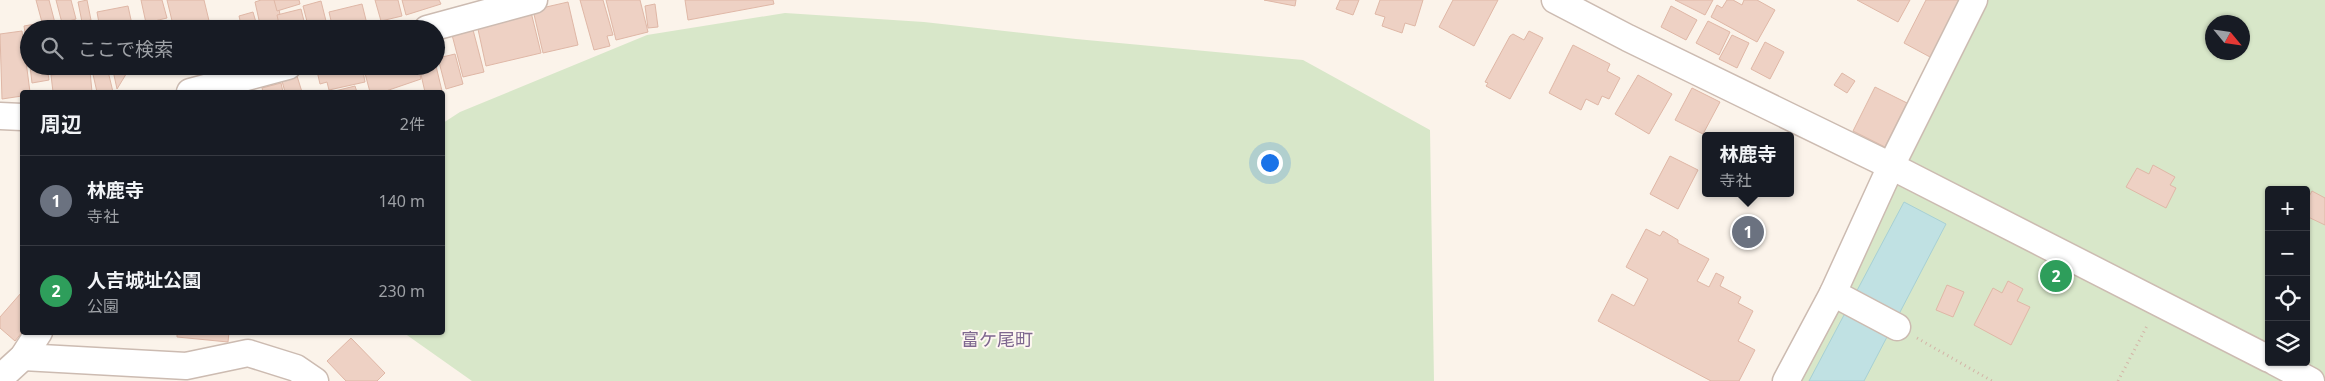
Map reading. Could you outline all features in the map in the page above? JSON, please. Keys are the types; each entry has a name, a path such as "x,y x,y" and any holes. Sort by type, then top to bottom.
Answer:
{"street":[{"path":"445,24 534,0"},
{"path":"1555,0 1628,38 1891,166 2265,357"},
{"path":"1786,381 1840,298 1891,166 1974,0"},
{"path":"198,90 254,75"},
{"path":"0,116 20,117"},
{"path":"1840,298 1897,327"},
{"path":"0,378 23,358 37,335"},
{"path":"23,358 186,366 248,353 296,368 315,381"},
{"path":"2283,366 2311,381"}],"path":[{"path":"2118,381 2150,320"},
{"path":"1897,327 1992,381"}],"green space":[{"path":"1981,0 2325,0 2325,381 1787,381"},
{"path":"785,13 924,22 1076,39 1303,60 1430,130 1434,381 472,381 407,335 445,335 445,122 460,112 647,35"}],"water":[{"path":"1904,202 1946,224 1864,381 1809,381"}],"building":[{"path":"36,0 49,0 54,20 41,20"},
{"path":"56,0 71,0 76,19 61,20"},
{"path":"87,0 91,20 82,20 78,2"},
{"path":"141,0 162,0 167,18 145,20"},
{"path":"167,0 204,0 209,20 172,20"},
{"path":"274,0 299,0 300,4 277,11"},
{"path":"277,0 281,20 259,20 255,2"},
{"path":"375,0 398,0 402,16 381,20"},
{"path":"402,0 439,0 441,4 406,15"},
{"path":"580,0 603,0 613,35 607,36 610,46 594,50"},
{"path":"606,0 640,0 648,32 616,40"},
{"path":"685,0 773,0 774,4 688,20"},
{"path":"1264,0 1296,0 1295,6"},
{"path":"1340,0 1359,0 1353,15 1336,9"},
{"path":"1380,0 1423,0 1415,26 1405,23 1402,33 1382,26 1385,17 1375,14"},
{"path":"1453,0 1498,0 1474,46 1439,27"},
{"path":"1675,0 1713,0 1705,15"},
{"path":"1727,0 1733,0 1742,5 1744,0 1757,0 1775,10 1757,42 1711,17 1717,5 1722,8"},
{"path":"1857,0 1910,0 1898,22"},
{"path":"1926,0 1960,0 1930,57 1904,43"},
{"path":"321,1 326,20 307,20 303,6"},
{"path":"568,2 578,45 543,53 533,10"},
{"path":"362,4 366,20 331,20 329,12"},
{"path":"655,4 658,27 648,28 645,6"},
{"path":"128,6 131,20 98,20 97,12"},
{"path":"1671,6 1697,20 1686,40 1661,27"},
{"path":"530,8 541,53 486,66 476,20"},
{"path":"301,9 304,20 278,20 277,15"},
{"path":"253,12 255,20 240,20 239,16"},
{"path":"1708,21 1730,32 1719,55 1696,43"},
{"path":"472,26 484,72 463,77 451,31"},
{"path":"20,31 20,75 28,75 30,90 20,90 20,96 2,99 0,34"},
{"path":"1529,31 1543,38 1510,99 1486,86 1488,83 1485,82 1510,36 1513,34 1524,40"},
{"path":"1732,35 1749,43 1737,68 1719,59"},
{"path":"1765,42 1784,52 1770,79 1751,69"},
{"path":"1573,45 1610,64 1607,71 1620,78 1609,99 1602,96 1598,105 1586,99 1581,110 1549,93"},
{"path":"455,54 463,84 446,89 442,75 445,75 445,56"},
{"path":"1842,73 1855,81 1847,93 1834,85"},
{"path":"31,75 48,75 49,80 32,83"},
{"path":"51,75 90,75 92,90 53,90"},
{"path":"93,75 109,75 113,90 97,90"},
{"path":"114,75 126,75 117,89"},
{"path":"318,75 364,75 365,82 329,90 327,82 320,84"},
{"path":"365,75 420,75 421,79 389,90 369,90"},
{"path":"421,75 438,75 442,90 425,90"},
{"path":"1638,75 1672,94 1649,134 1615,114"},
{"path":"297,76 301,90 284,90 282,81"},
{"path":"281,83 283,90 262,90 262,88"},
{"path":"355,86 356,90 339,90"},
{"path":"1875,87 1907,103 1885,147 1853,131"},
{"path":"1692,88 1720,102 1702,134 1675,120"},
{"path":"1670,156 1698,170 1678,209 1650,194"},
{"path":"2153,165 2175,177 2170,185 2176,188 2166,208 2126,187 2137,168 2149,174"},
{"path":"2312,191 2325,198 2325,225 2310,218 2310,195"},
{"path":"1646,229 1660,236 1663,231 1678,240 1678,243 1709,259 1697,281 1709,287 1716,273 1724,277 1720,286 1741,297 1738,303 1753,311 1738,341 1755,350 1739,381 1711,381 1598,321 1612,294 1634,306 1648,279 1626,267"},
{"path":"2008,281 2023,289 2017,301 2030,307 2011,345 1974,325 1993,288 2002,293"},
{"path":"1947,285 1964,292 1953,317 1936,310"},
{"path":"20,294 20,335 15,341 0,328 0,317"},
{"path":"177,335 229,335 228,342 177,337"},
{"path":"351,338 385,373 377,381 346,381 327,361"}],"place":[{"name":"林鹿寺","path":"1748,232"},
{"name":"人吉城址公園","path":"2056,276"}],"district":[{"name":"富ケ尾町","path":"997,339"}]}
